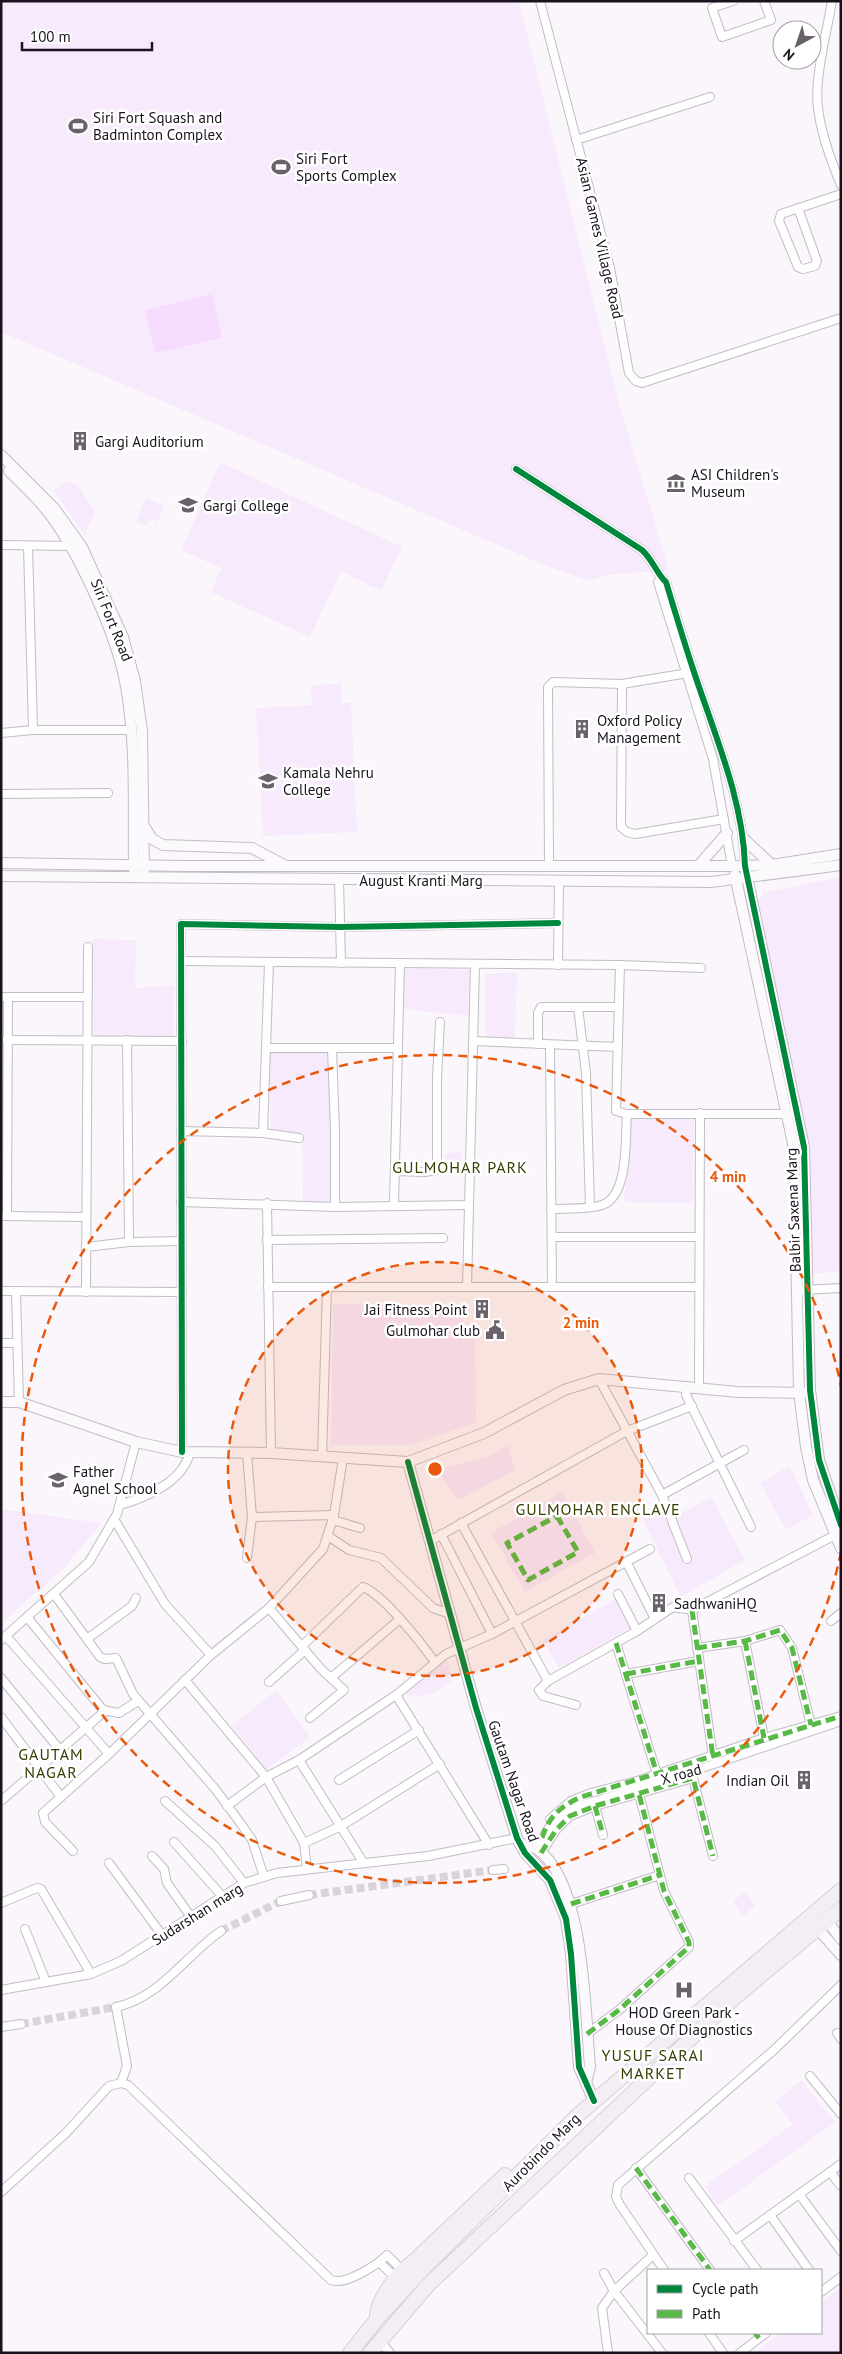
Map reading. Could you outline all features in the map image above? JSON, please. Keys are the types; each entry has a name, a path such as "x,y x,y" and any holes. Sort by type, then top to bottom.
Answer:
{"highway":[{"name":"Aurobindo Marg","path":"350,2353 377,2318 435,2257 594,2101 841,1890"},
{"name":"Aurobindo Marg","path":"370,2353 428,2285 587,2138 734,1998 841,1909"},
{"path":"377,2318 378,2304 404,2270 550,2131 572,2122"},
{"path":"404,2270 435,2257"}],"street":[{"name":"Asian Games Village Road","path":"540,1 610,268 628,373 636,381 642,383 841,318"},
{"path":"732,1 712,8 722,36 771,20 764,1"},
{"path":"832,1 817,91 818,109 830,157 841,185"},
{"path":"576,140 710,97"},
{"path":"798,208 817,261 816,266 803,269 798,267 779,222 781,214 798,208 841,194"},
{"name":"Siri Fort Road","path":"1,455 54,508 82,547 123,638 135,681 142,731 144,825 139,865"},
{"name":"Siri Fort Road","path":"1,464 44,507 72,546 112,637 125,680 131,730 139,876"},
{"path":"516,469 642,550 655,564 661,578 666,582 694,672 724,756 744,839 745,866"},
{"path":"1,545 72,546"},
{"path":"28,546 33,730"},
{"path":"661,578 658,582 713,760 732,866"},
{"path":"549,866 548,687 553,682 622,684 686,675 694,672"},
{"path":"622,684 621,827 627,832 635,834 724,819"},
{"path":"1,733 33,730 131,730"},
{"path":"1,794 108,793"},
{"path":"144,825 152,838 163,845 252,848 286,866"},
{"path":"700,865 727,833"},
{"path":"744,839 772,865"},
{"name":"August Kranti Marg","path":"1,863 286,866 745,866 772,865 841,854"},
{"name":"Balbir Saxena Marg","path":"732,866 792,1114"},
{"name":"Balbir Saxena Marg","path":"745,866 792,1114 804,1290 808,1462 838,1533 841,1548"},
{"name":"August Kranti Marg","path":"1,876 712,882 841,866"},
{"path":"339,880 341,962"},
{"path":"558,881 558,964"},
{"path":"120,1505 172,1481 188,1463 186,1452 181,1241 181,924 340,927 558,923"},
{"path":"86,1292 86,997 88,946"},
{"path":"182,961 558,964 701,968"},
{"path":"263,1133 269,962"},
{"path":"394,1204 400,963"},
{"path":"467,1288 475,964"},
{"path":"620,965 616,1111 627,1114 792,1114"},
{"path":"86,997 4,997 8,1040 4,1078 4,1216 86,1217"},
{"path":"578,1007 581,1046 586,1073 590,1207"},
{"path":"538,1044 538,1009 619,1007"},
{"path":"395,1171 425,1172 437,1170 437,1078 440,1022"},
{"path":"8,1040 182,1041"},
{"path":"127,1040 129,1242"},
{"path":"473,1041 618,1047"},
{"path":"550,1045 552,1288"},
{"path":"266,1048 398,1048"},
{"path":"332,1048 335,1207"},
{"path":"699,1388 700,1113"},
{"path":"551,1209 590,1207 606,1203 618,1191 622,1176 627,1114"},
{"path":"181,1131 263,1133 299,1138"},
{"path":"181,1202 267,1203 335,1207 394,1204 469,1205"},
{"path":"267,1203 271,1453"},
{"path":"552,1237 699,1237"},
{"path":"268,1240 443,1238"},
{"path":"86,1247 129,1242 181,1241"},
{"path":"268,1287 699,1287"},
{"path":"322,1457 327,1287"},
{"path":"804,1290 841,1288"},
{"path":"1,1291 182,1292"},
{"path":"16,1291 19,1402"},
{"path":"1,1343 17,1343"},
{"path":"1,1402 19,1402 136,1442 186,1452 271,1453 408,1462 484,1433 564,1390 599,1379 738,1392 805,1392"},
{"path":"599,1379 662,1495 687,1559"},
{"path":"687,1386 686,1395 751,1527"},
{"name":"Balbir Saxena Marg","path":"805,1392 819,1460 841,1524"},
{"path":"430,1541 626,1430 692,1406"},
{"path":"109,1754 4,1638 84,1570 114,1519 120,1505 136,1442"},
{"path":"662,1495 744,1450"},
{"path":"247,1453 252,1517 247,1558"},
{"path":"72,1851 42,1817 43,1813 109,1754 211,1655 269,1608 323,1549 333,1518 343,1458"},
{"name":"Gautam Nagar Road","path":"408,1462 476,1708 518,1841 525,1853 550,1880 566,1919 571,1954 579,2067 594,2101"},
{"path":"252,1517 333,1518 360,1528"},
{"path":"114,1519 169,1610 211,1655"},
{"path":"462,1523 548,1681"},
{"path":"576,1704 540,1694 540,1688 548,1681 616,1643 673,1607 692,1610 838,1533"},
{"path":"441,1534 492,1634"},
{"path":"328,1536 349,1550 381,1558 433,1608 450,1614"},
{"path":"227,1806 266,1777 299,1760 396,1695 435,1662 459,1648 492,1634 650,1549"},
{"path":"627,1563 655,1618"},
{"path":"269,1682 363,1587 400,1618 418,1638 435,1662"},
{"path":"54,1594 100,1657 105,1659 116,1658 138,1702 227,1806 252,1840 264,1877"},
{"path":"618,1594 636,1631"},
{"path":"87,1639 132,1606 136,1598"},
{"path":"269,1608 303,1648 344,1690 310,1718"},
{"path":"692,1610 713,1757"},
{"path":"831,1621 841,1613"},
{"path":"27,1617 105,1710 122,1712 138,1702"},
{"path":"331,1678 400,1618"},
{"path":"697,1648 744,1641 780,1630 792,1648 811,1725"},
{"path":"744,1641 764,1738"},
{"path":"616,1643 657,1774"},
{"path":"626,1674 699,1661"},
{"path":"1,1678 60,1750"},
{"path":"185,1680 266,1777 304,1843 307,1869"},
{"path":"396,1695 489,1846"},
{"path":"1,1788 4,1798 105,1710"},
{"path":"542,1838 547,1822 556,1812 571,1801 591,1793 713,1757 764,1738 841,1716"},
{"path":"1,1717 61,1797"},
{"name":"X road","path":"539,1850 542,1838 559,1816 579,1806 693,1771 841,1721"},
{"path":"339,1780 419,1730"},
{"path":"299,1760 364,1862"},
{"path":"304,1843 341,1826 440,1764"},
{"path":"539,1850 562,1822 570,1816 595,1806 694,1778 712,1856"},
{"path":"587,2034 619,2010 688,1947 689,1942 664,1891 640,1794"},
{"path":"165,1801 214,1846 244,1883"},
{"path":"595,1806 603,1835"},
{"path":"518,1841 539,1850 558,1874 571,1904 580,1956 590,2067 586,2083"},
{"name":"Sudarshan marg","path":"1,1990 91,1974 121,1960 244,1883 277,1873 428,1856 518,1841"},
{"path":"174,1842 223,1897"},
{"path":"152,1856 164,1870 168,1883 191,1917"},
{"path":"110,1863 162,1935"},
{"path":"493,1870 504,1869"},
{"path":"571,1904 660,1874"},
{"path":"1,1903 37,1888 41,1889 91,1974"},
{"path":"281,1901 309,1895"},
{"path":"822,1925 841,1939"},
{"path":"822,1925 841,1955"},
{"path":"25,1929 46,1982"},
{"path":"121,2083 127,2066 116,2007 131,2003 151,1992 221,1931"},
{"path":"663,2269 616,2197 618,2185 775,2049 841,1985"},
{"path":"1,2027 21,2024"},
{"path":"810,2076 841,2114"},
{"path":"1,2192 66,2134 109,2086 121,2083 128,2085 331,2280 345,2280 380,2263 387,2255 404,2270"},
{"path":"734,2241 841,2164"},
{"path":"636,2168 709,2269"},
{"path":"830,2172 841,2186"},
{"path":"688,2178 756,2269"},
{"path":"799,2194 841,2251"},
{"path":"770,2215 808,2269"},
{"path":"608,2353 602,2308 614,2291 654,2255"},
{"path":"380,2263 404,2270"},
{"path":"604,2273 614,2291 647,2334"},
{"path":"822,2289 841,2277"},
{"path":"647,2334 662,2353"},
{"path":"710,2334 723,2353"},
{"path":"740,2353 757,2336"},
{"path":"380,2341 390,2353"}],"shaded area":[{"name":"Siri Fort Sports Complex","path":"1,1 519,1 620,407 669,570 606,575 589,581 549,567 1,332"},
{"path":"212,294 222,338 155,353 145,310"},
{"path":"220,462 402,547 381,591 341,571 310,637 211,592 221,568 181,550"},
{"path":"67,481 79,487 95,511 85,536 54,490"},
{"path":"146,498 164,506 157,524 155,519 147,522 149,527 136,521"},
{"path":"341,683 342,703 351,703 357,832 263,836 256,708 312,705 310,686"},
{"path":"841,877 841,1271 815,1274 810,1270 804,1132 757,901 766,892"},
{"path":"93,939 136,940 135,988 174,985 174,1038 94,1038"},
{"path":"403,968 470,970 468,1016 403,1009"},
{"path":"517,972 515,1040 486,1038 485,974"},
{"path":"269,1052 328,1052 333,1204 303,1203 302,1134 271,1130"},
{"path":"630,1118 694,1119 693,1203 624,1202"},
{"path":"461,1152 463,1169 445,1167 445,1153"},
{"path":"333,1304 462,1305 463,1325 475,1325 476,1423 411,1445 331,1445"},
{"path":"508,1445 515,1470 458,1500 436,1470 492,1455"},
{"path":"790,1466 813,1515 786,1530 760,1483"},
{"path":"562,1492 595,1553 525,1592 491,1533"},
{"path":"711,1497 745,1560 681,1597 642,1518 660,1508 672,1518"},
{"path":"1,1509 101,1523 64,1568 1,1623"},
{"path":"618,1598 634,1626 559,1668 543,1640"},
{"path":"448,1661 452,1679 448,1683 432,1693 413,1697 407,1696 406,1683"},
{"path":"276,1690 310,1737 266,1770 232,1725"},
{"path":"746,1891 755,1906 743,1916 733,1901"},
{"path":"801,2080 835,2122 718,2206 705,2186 793,2124 775,2102"},
{"path":"841,2287 841,2353 754,2353 779,2334 822,2334 822,2301"}],"tunnel":[{"path":"309,1895 493,1870"},
{"path":"221,1931 281,1901"},
{"path":"21,2024 116,2007"}],"marked path":[{"path":"557,1516 578,1552 528,1580 507,1543 557,1516"},
{"path":"692,1610 713,1757"},
{"path":"697,1648 745,1641 780,1630 792,1648 811,1725"},
{"path":"745,1641 764,1738"},
{"path":"616,1643 657,1774"},
{"path":"626,1674 699,1661"},
{"path":"542,1838 552,1818 567,1804 581,1797 841,1716"},
{"path":"541,1853 556,1830 570,1816 595,1806 693,1778 713,1856"},
{"path":"587,2034 619,2010 689,1947 689,1942 664,1891 639,1794"},
{"path":"595,1806 603,1835"},
{"path":"571,1904 660,1875"},
{"path":"636,2168 709,2269"},
{"path":"756,2334 759,2338"}],"cycle path":[{"path":"516,469 642,550 666,582 690,661 727,768 739,816 745,866 804,1147 810,1390 819,1460 841,1525"},
{"path":"182,1452 181,924 340,927 558,923"},
{"path":"408,1462 476,1708 517,1838 525,1853 550,1880 566,1919 571,1954 579,2067 594,2101"}],"place":[{"name":"Siri Fort Squash and Badminton Complex","path":"78,126"},
{"name":"Siri Fort Sports Complex","path":"281,167"},
{"name":"Gargi Auditorium","path":"80,441"},
{"name":"ASI Children's Museum","path":"676,483"},
{"name":"Gargi College","path":"188,505"},
{"name":"Oxford Policy Management","path":"582,729"},
{"name":"Kamala Nehru College","path":"268,781"},
{"name":"Jai Fitness Point","path":"482,1309"},
{"name":"Gulmohar club","path":"495,1330"},
{"name":"Father Agnel School","path":"58,1480"},
{"name":"SadhwaniHQ","path":"659,1603"},
{"name":"Indian Oil","path":"804,1780"},
{"name":"HOD Green Park - House Of Diagnostics","path":"684,1990"}],"district":[{"name":"GULMOHAR PARK","path":"460,1167"},
{"name":"GULMOHAR ENCLAVE","path":"598,1509"},
{"name":"GAUTAM NAGAR","path":"51,1763"},
{"name":"YUSUF SARAI MARKET","path":"653,2064"}]}
